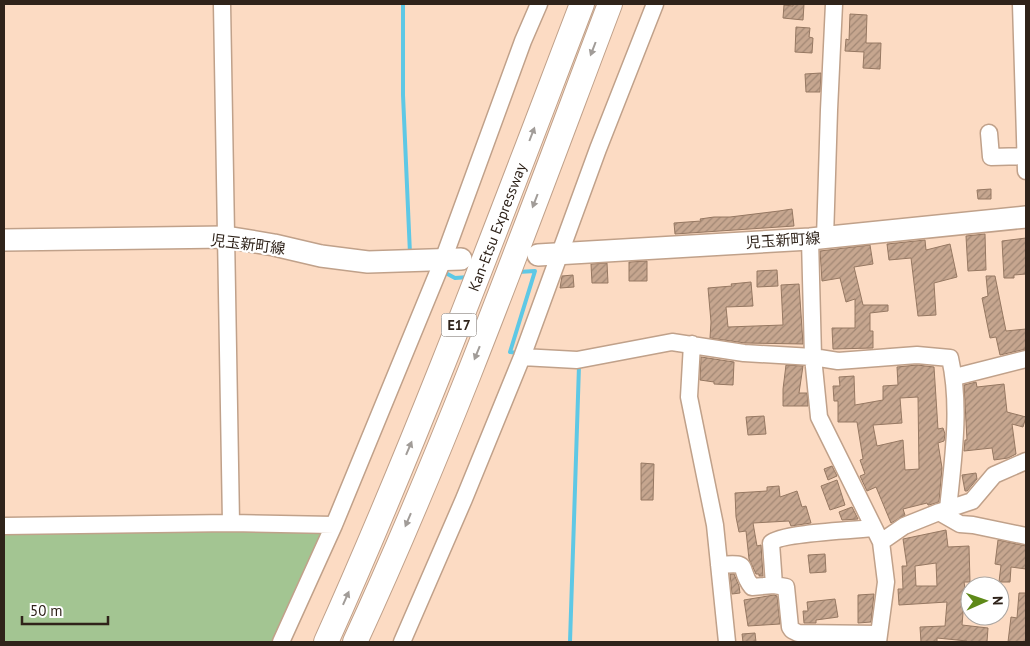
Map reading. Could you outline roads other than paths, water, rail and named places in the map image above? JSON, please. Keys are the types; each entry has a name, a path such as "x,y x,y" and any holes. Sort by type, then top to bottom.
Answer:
{"highway":[{"name":"Kan-Etsu Expressway","path":"326,642 382,516 459,326 582,4"},
{"name":"Kan-Etsu Expressway","path":"355,642 484,335 610,4"}],"main road":[{"name":"児玉新町線","path":"549,254 817,238 1026,216"},
{"name":"児玉新町線","path":"4,240 226,238 274,245 321,256 368,262 452,259"}],"street":[{"path":"222,4 231,523"},
{"path":"281,642 452,259 523,41 539,4"},
{"path":"402,642 464,500 522,358 549,254 655,4"},
{"path":"719,565 738,563 743,566 748,582 752,587 774,585 786,587 790,627 798,633 879,638 886,582 878,535 819,417 814,357 817,238 829,110 834,4"},
{"path":"989,133 991,157 1025,163 1021,4"},
{"path":"522,358 577,360 672,342 744,353 814,357 838,361 917,355 950,358 954,377 955,450 943,510"},
{"path":"692,344 689,397 715,525 727,642"},
{"path":"954,377 1026,359"},
{"path":"774,585 771,543 775,539 878,535 972,501 994,475 1026,461"},
{"path":"943,510 960,524 1026,536"},
{"path":"4,526 231,523 334,524"}],"waterway":[{"path":"403,4 403,95 410,254"},
{"path":"442,271 455,278 469,277"},
{"path":"518,272 535,271 510,352 519,353"},
{"path":"570,642 579,366 576,365"}]}
